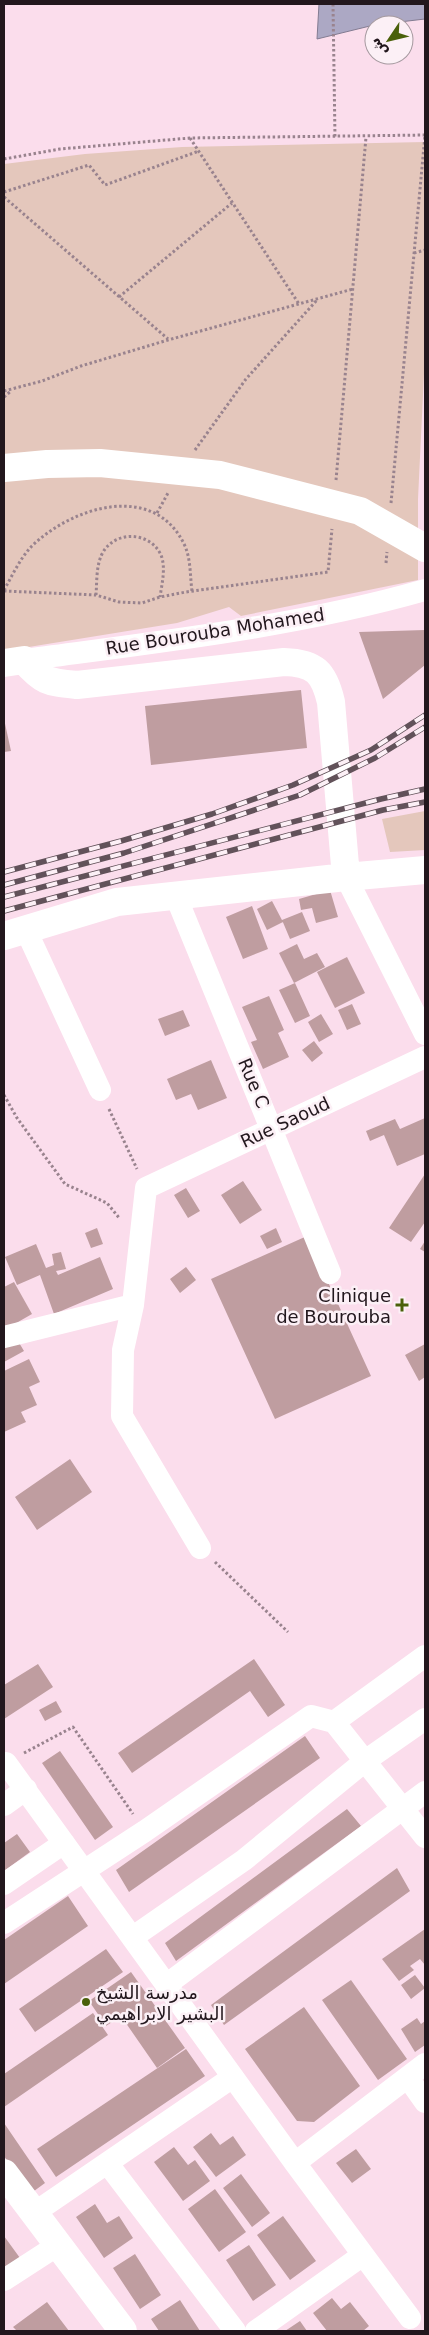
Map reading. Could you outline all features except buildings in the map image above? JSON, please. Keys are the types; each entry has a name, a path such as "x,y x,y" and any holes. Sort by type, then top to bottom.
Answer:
{"street":[{"path":"4,468 47,464 100,463 220,475 360,511 425,548"},
{"name":"Rue Bourouba Mohamed","path":"14,661 215,634 379,603 425,590"},
{"path":"14,661 49,682 77,685 284,662 303,663 318,672 327,683 331,702 345,843 346,877 425,1034"},
{"path":"100,1090 15,933 117,902 175,894 425,870"},
{"name":"Rue C","path":"175,894 330,1273"},
{"name":"Rue Saoud","path":"146,1188 425,1057"},
{"path":"146,1188 133,1306 123,1350 122,1416 200,1548"},
{"path":"4,1337 133,1306"},
{"path":"334,1722 425,1656"},
{"path":"4,1923 145,1831 311,1716 334,1722 425,1837"},
{"path":"133,1937 244,1860 365,1760 425,1719"},
{"path":"6,1763 295,2163 364,2255 417,2318"},
{"path":"4,1805 26,1790"},
{"path":"166,1984 425,1792"},
{"path":"4,1884 64,1843"},
{"path":"295,2163 425,2064"},
{"path":"34,2213 233,2077"},
{"path":"408,2078 425,2102"},
{"path":"108,2164 235,2331"},
{"path":"4,2174 123,2331"},
{"path":"4,2280 58,2245"},
{"path":"256,2331 364,2255"}],"path":[{"path":"334,4 335,138"},
{"path":"4,159 60,150 190,138 335,138 425,135 391,505"},
{"path":"336,484 366,137"},
{"path":"190,138 299,304"},
{"path":"4,192 89,165 105,185 199,151"},
{"path":"4,197 168,340"},
{"path":"119,297 232,203"},
{"path":"414,254 425,250"},
{"path":"4,391 168,340 353,289"},
{"path":"189,458 246,379 317,299"},
{"path":"4,397 12,389"},
{"path":"157,513 170,489"},
{"path":"192,591 185,546 167,520 157,513 136,507 114,507 87,512 62,522 29,549 4,590 96,595 131,604 192,591 328,572 332,523"},
{"path":"96,595 102,554 112,542 127,536 144,538 151,542 161,556 163,572 160,597"},
{"path":"386,563 387,544"},
{"path":"100,1090 146,1188"},
{"path":"4,1095 16,1118 65,1184 107,1202 139,1243"},
{"path":"200,1548 288,1632"},
{"path":"6,1763 74,1727 145,1831"}],"shaded area":[{"path":"319,4 425,4 425,19 414,20 414,15 364,15 364,27 317,39"},
{"path":"425,142 425,353 418,499 418,580 241,616 229,607 177,623 4,651 4,164 85,154 182,147"},
{"path":"425,811 425,850 390,852 382,819"}],"railway":[{"path":"4,872 121,841 212,814 293,785 371,750 425,715"},
{"path":"4,885 124,853 300,795 375,758 425,727"},
{"path":"4,897 425,789"},
{"path":"4,911 383,810 425,802"}],"place":[{"name":"Clinique de Bourouba","path":"402,1305"},
{"name":"مدرسة الشيخ البشير الابراهيمي","path":"86,2002"}]}
